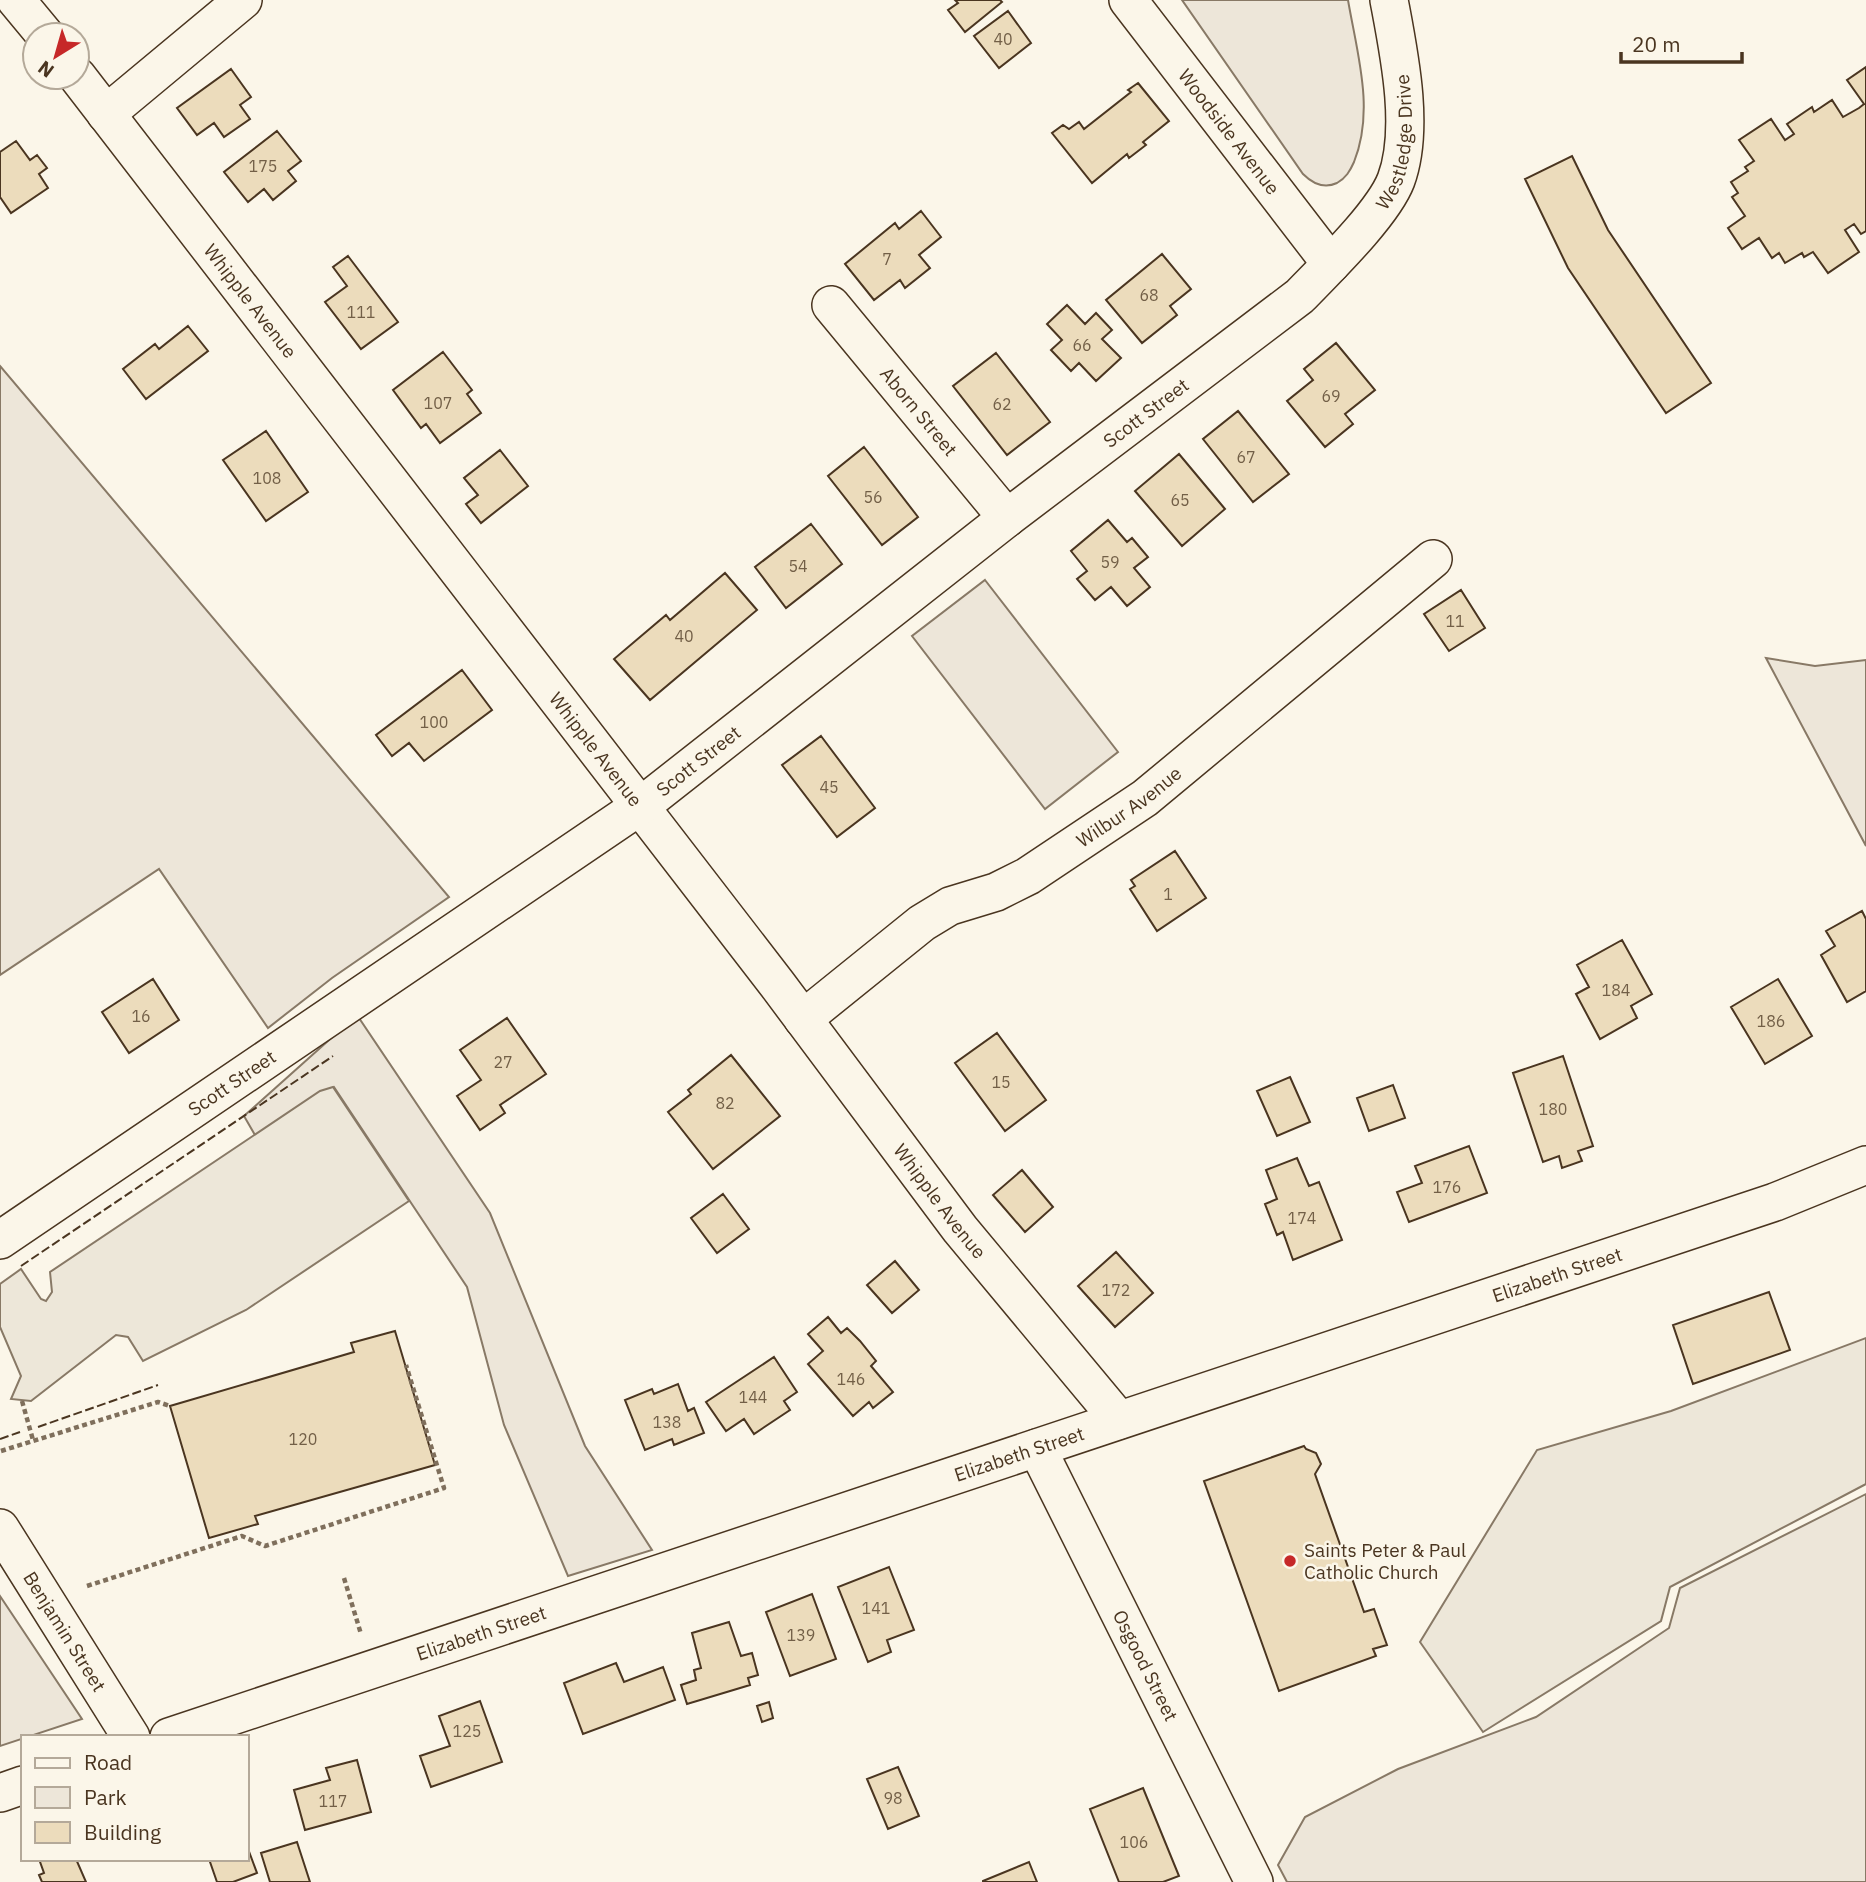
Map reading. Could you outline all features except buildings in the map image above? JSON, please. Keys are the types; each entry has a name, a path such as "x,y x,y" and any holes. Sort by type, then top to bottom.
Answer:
{"street":[{"path":"16,0 33,21"},
{"path":"106,114 243,0"},
{"name":"Woodside Avenue","path":"1128,0 1331,264"},
{"name":"Westledge Drive","path":"1331,264 1382,204 1395,182 1399,166 1404,113 1398,43 1389,0"},
{"name":"Whipple Avenue","path":"88,91 803,1019 960,1229 1119,1420"},
{"name":"Scott Street","path":"0,1240 640,807 1007,518 1300,296 1331,264"},
{"name":"Aborn Street","path":"831,305 1007,518"},
{"name":"Wilbur Avenue","path":"803,1019 922,923 950,906 996,892 1028,876 1145,798 1433,559"},
{"name":"Elizabeth Street","path":"175,1735 1775,1202 1866,1165"},
{"name":"Osgood Street","path":"1037,1448 1254,1882"},
{"name":"Benjamin Street","path":"0,1528 130,1735"},
{"path":"0,1793 21,1786"}],"path":[{"path":"87,1586 242,1536 265,1546 443,1488 406,1365"},
{"path":"22,1401 33,1440"},
{"path":"1,1451 158,1402 170,1406"},
{"path":"344,1578 363,1642"}],"green space":[{"path":"1182,0 1348,0 1364,102 1360,142 1354,162 1343,179 1332,185 1323,185 1303,174"},
{"path":"0,366 449,897 332,978 268,1028 159,869 0,975"},
{"path":"985,580 1118,752 1045,809 912,636"},
{"path":"1766,658 1815,666 1866,660 1866,846"},
{"path":"357,1015 490,1213 585,1446 652,1550 568,1576 504,1425 467,1287 334,1087 255,1135 244,1116"},
{"path":"1866,1494 1866,1882 1287,1882 1278,1865 1305,1817 1398,1769 1536,1717 1669,1628 1680,1588"},
{"path":"0,1596 82,1719 33,1735 21,1735 21,1739 0,1746"}],"shaded area":[{"path":"333,1087 409,1201 246,1310 143,1361 128,1337 116,1335 31,1401 11,1399 21,1376 0,1327 0,1284 21,1269 41,1299 46,1301 52,1292 50,1272 320,1091"},
{"path":"1866,1338 1866,1484 1670,1587 1661,1621 1483,1732 1420,1642 1537,1450 1671,1411"}],"fence":[{"path":"21,1266 333,1056"},
{"path":"38,1427 158,1385"},
{"path":"0,1439 20,1432"}],"place":[{"name":"Saints Peter & Paul Catholic Church","path":"1290,1561"}]}
